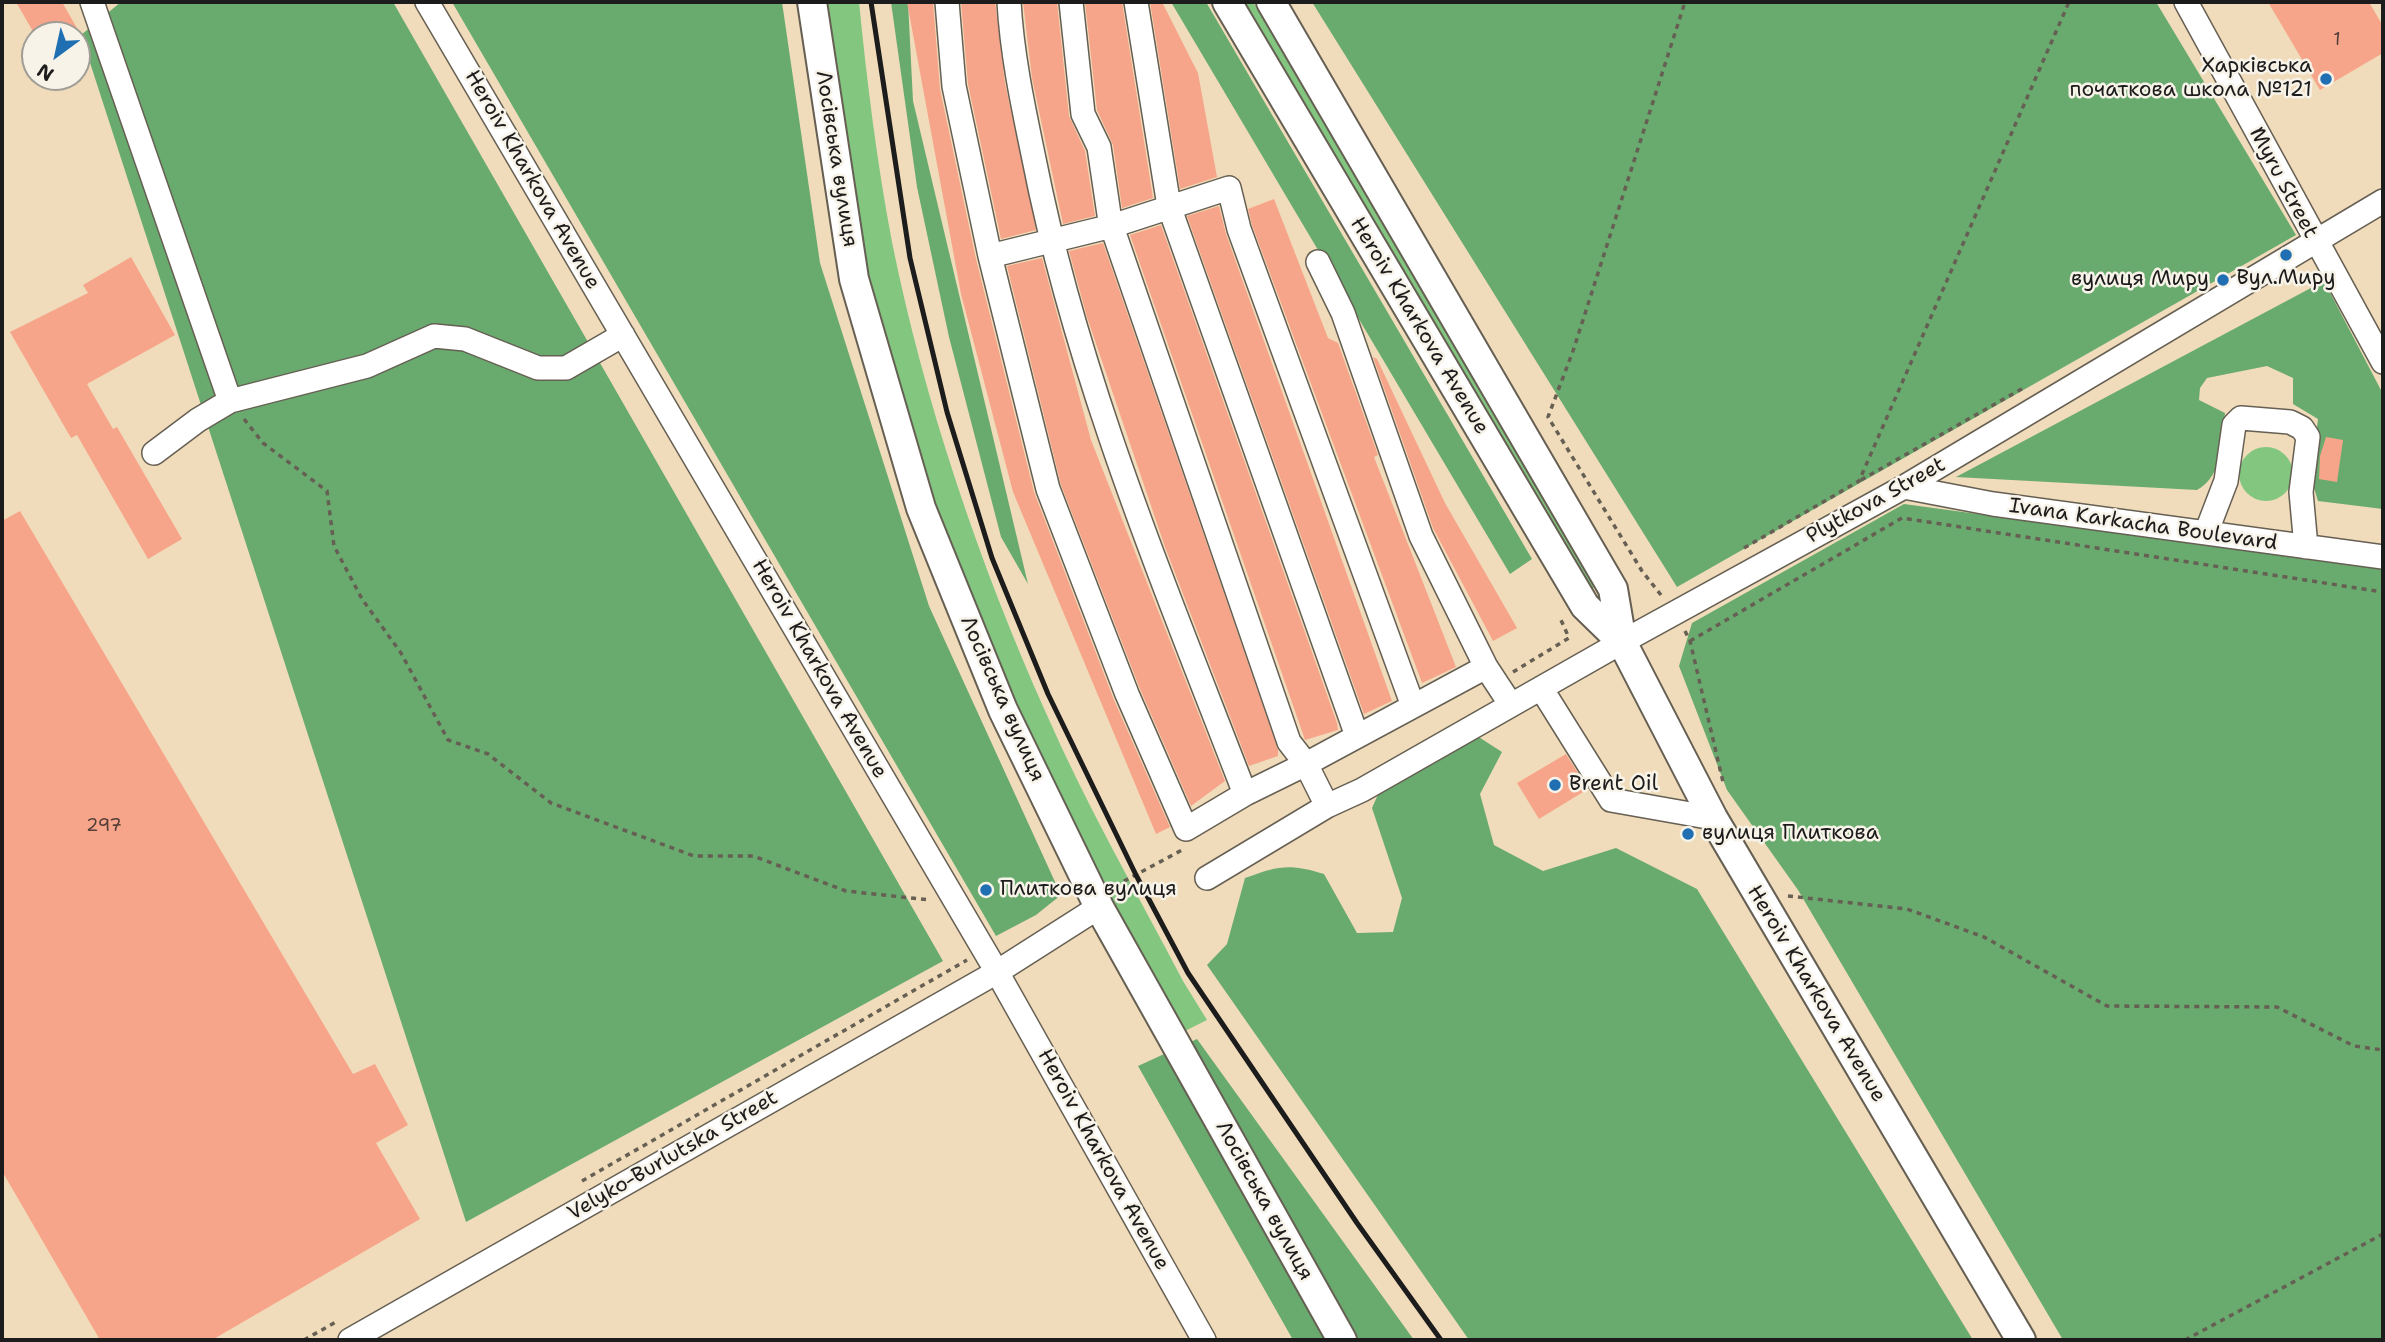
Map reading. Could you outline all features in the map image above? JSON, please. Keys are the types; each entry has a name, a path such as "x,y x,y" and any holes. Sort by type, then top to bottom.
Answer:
{"main road":[{"name":"Лосівська вулиця","path":"812,2 854,279 920,508 1003,710 1099,907 1342,1340"},
{"name":"Heroiv Kharkova Avenue","path":"1227,2 1585,606 1622,642"},
{"name":"Heroiv Kharkova Avenue","path":"1271,2 1613,589 1622,642 1713,818 2021,1340"}],"street":[{"path":"92,2 230,401"},
{"name":"Heroiv Kharkova Avenue","path":"427,2 997,972 1204,1340"},
{"path":"947,2 954,86 990,256 1048,489 1127,694 1186,829 1245,794 1486,667"},
{"path":"1009,2 1012,49 1050,240 1123,477 1245,794"},
{"path":"1071,2 1083,114 1098,147 1112,226 1289,742 1306,764 1327,806"},
{"path":"1136,2 1169,206 1357,736"},
{"name":"Myru Street","path":"2186,2 2383,362"},
{"path":"990,256 1112,226 1229,188 1244,242 1413,706"},
{"name":"Plytkova Street","path":"1207,878 1327,806 1362,790 1622,642 1669,600 1904,487 2383,201"},
{"path":"1318,262 1343,313 1421,536 1486,667 1511,705"},
{"path":"154,453 198,420 230,401 367,366 434,336 465,339 538,368 566,368 623,335"},
{"path":"2206,533 2226,481 2234,425 2241,418 2264,418 2290,422 2302,428 2308,436 2301,492 2306,547"},
{"name":"Ivana Karkacha Boulevard","path":"1904,487 1993,504 2383,557"},
{"path":"1541,688 1611,800 1713,818"},
{"path":"997,972 1099,907"},
{"name":"Velyko-Burlutska Street","path":"345,1330 997,972"}],"path":[{"path":"1685,2 1573,352 1548,417 1642,571 1669,600 1690,641 1902,518 2383,592"},
{"path":"1734,554 1859,481 2069,2"},
{"path":"230,401 263,443 327,491 334,546 362,599 401,653 447,740 488,754 551,803 694,856 753,856 846,891 956,903"},
{"path":"1782,895 1907,909 1984,937 2107,1006 2277,1007 2354,1045 2383,1050"},
{"path":"571,1187 984,950"},
{"path":"2185,1340 2383,1234"},
{"path":"304,1340 345,1330"}],"green space":[{"path":"121,2 393,2 943,961 466,1222 91,66 91,27"},
{"path":"452,2 782,2 820,263 929,606 1061,895 1036,915 996,936"},
{"path":"814,2 859,2 873,122 892,242 937,422 999,600 1046,713 1112,848 1183,981 1207,1020 1183,1032 1120,932 979,637 874,328"},
{"path":"891,2 908,2 913,101 1028,584 1001,537 949,337 917,187"},
{"path":"1171,2 1206,2 1532,559 1510,574"},
{"path":"1243,2 1253,2 1597,586 1590,590"},
{"path":"1312,2 2156,2 2296,235 1677,587"},
{"path":"2324,281 2383,394 2383,509 2318,501 2311,478 2318,419 2293,404 2293,378 2267,366 2207,378 2200,388 2199,400 2225,413 2217,466 2206,484 2197,490 1956,477"},
{"path":"2266,447 2285,455 2293,474 2285,493 2266,501 2247,493 2239,474 2247,455"},
{"path":"1904,504 2383,569 2383,1340 2063,1340 1798,890 1727,790 1679,666 1692,623"},
{"path":"1474,734 1502,752 1480,794 1494,845 1543,871 1616,848 1697,889 1973,1340 1469,1340 1207,965 1227,944 1245,878 1284,867 1302,868 1324,874 1357,933 1393,932 1402,898 1372,808 1380,790"},
{"path":"1197,1039 1414,1340 1293,1340 1138,1066"}],"building":[{"path":"16,2 62,2 73,21 27,21"},
{"path":"907,2 933,2 940,89 976,259 1034,492 1114,700 1170,827 1156,834 1013,492 961,294"},
{"path":"961,2 995,2 1005,83 1036,230 1001,239 968,84"},
{"path":"1023,2 1057,2 1069,116 1085,151 1095,216 1063,224 1032,78"},
{"path":"1085,2 1122,2 1153,198 1122,208 1113,145 1097,110"},
{"path":"1150,2 1162,2 1198,73 1217,177 1180,189"},
{"path":"2268,2 2369,2 2383,26 2383,53 2320,90"},
{"path":"1274,199 1328,338 1338,343 1378,455 1374,457 1456,667 1422,683 1252,225 1248,209"},
{"path":"1219,206 1226,234 1392,701 1364,714 1187,216"},
{"path":"1161,225 1338,730 1305,740 1130,235"},
{"path":"1103,243 1278,750 1278,756 1249,766 1165,547 1087,317 1069,251"},
{"path":"131,257 175,335 87,384 113,429 117,427 182,539 148,559 77,435 71,438 10,332 88,293 83,285"},
{"path":"1042,258 1091,440 1225,781 1191,806 1140,689 1061,485 1007,266"},
{"path":"1373,357 1377,359 1445,503 1517,628 1493,641 1433,528"},
{"path":"2326,437 2343,440 2337,482 2319,479 2320,456"},
{"path":"20,511 353,1074 375,1064 408,1125 376,1143 420,1219 212,1340 100,1340 2,1171 2,521"},
{"name":"Brent Oil","path":"1566,754 1588,789 1539,819 1517,783"}],"railway":[{"path":"871,2 910,258 947,412 992,558 1048,694 1136,875 1188,973 1357,1223 1441,1340"}],"place":[{"name":"Харківська початкова школа №121","path":"2326,79"},
{"name":"Вул.Миру","path":"2286,255"},
{"name":"вулиця Миру","path":"2223,280"},
{"name":"Brent Oil","path":"1555,785"},
{"name":"вулиця Плиткова","path":"1688,834"},
{"name":"Плиткова вулиця","path":"986,890"}]}
